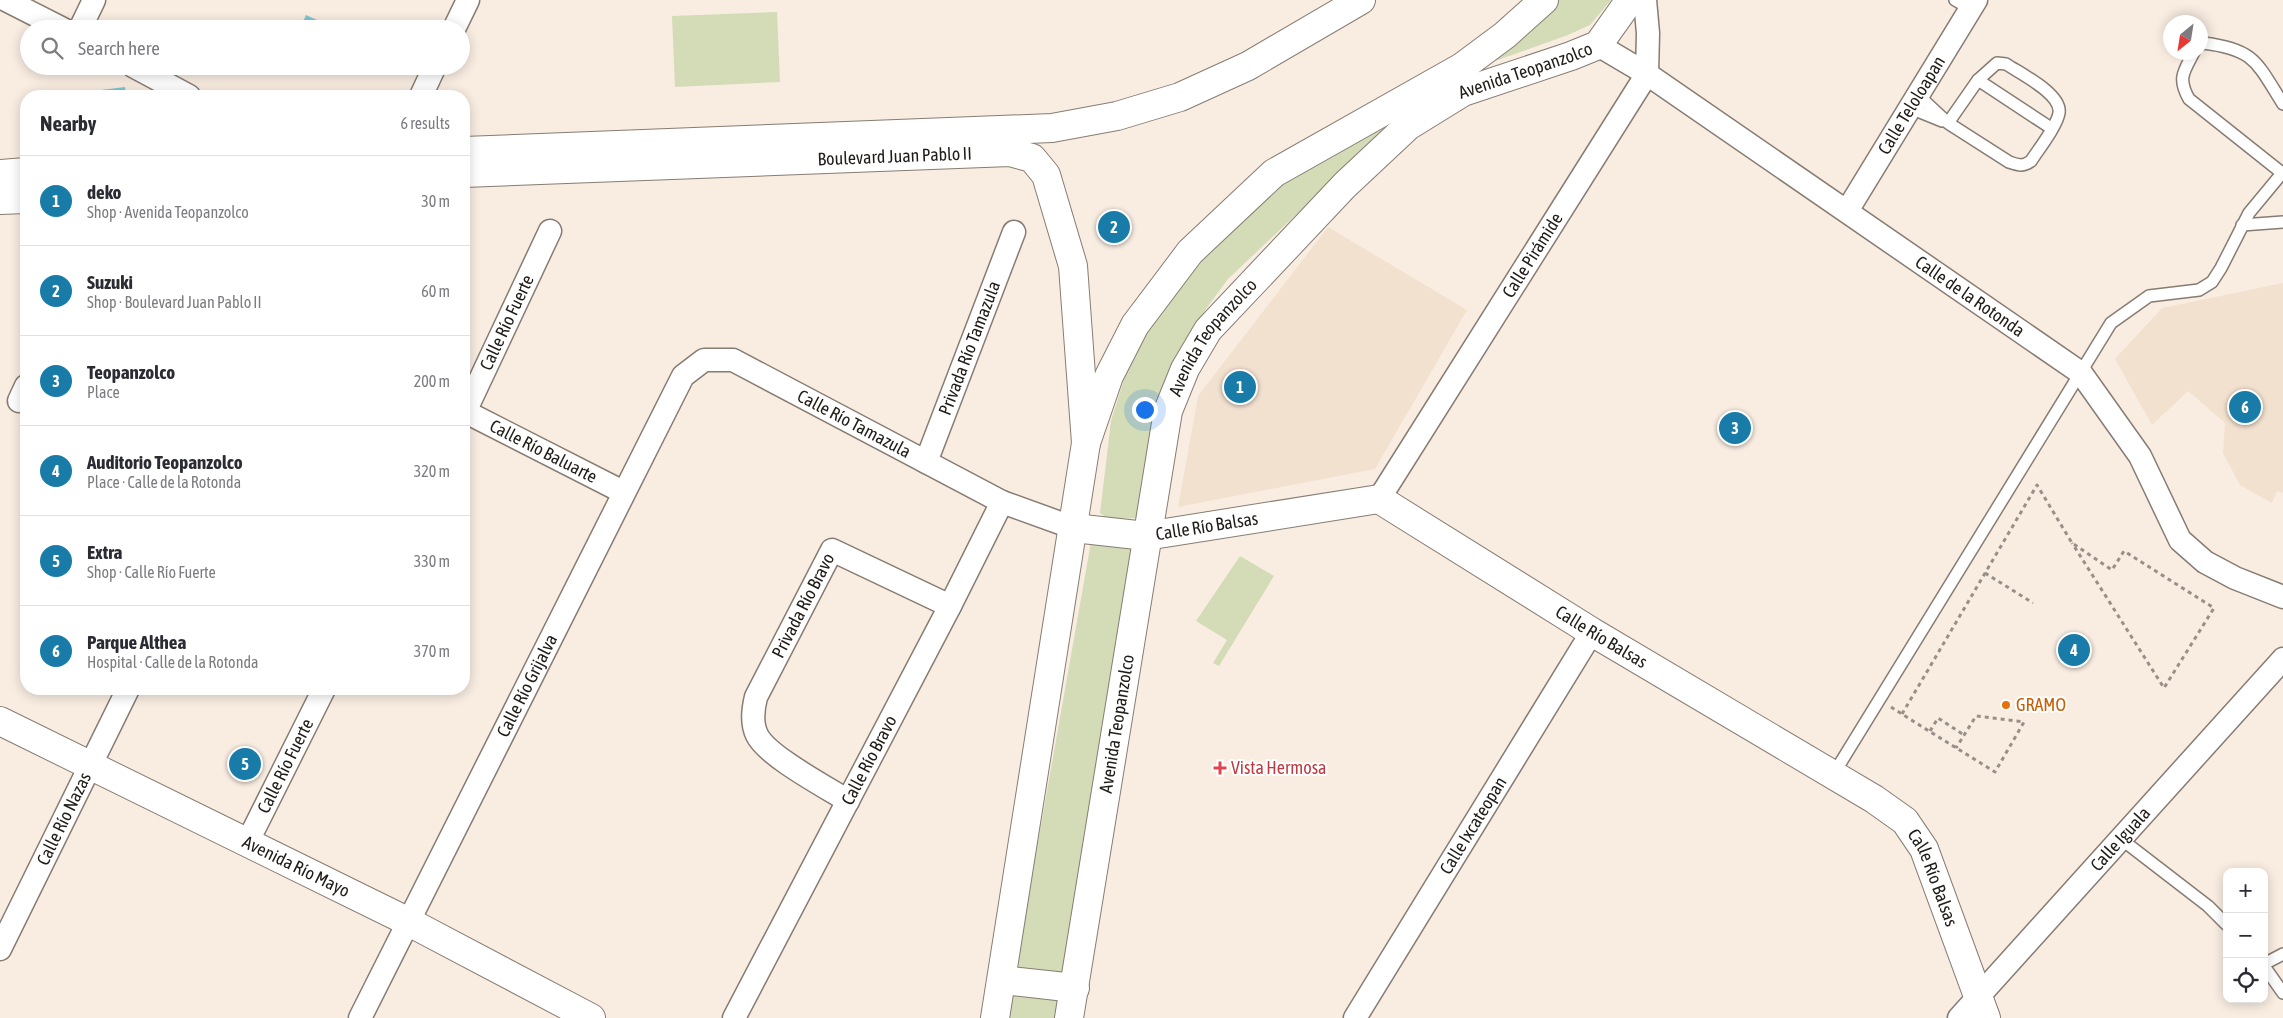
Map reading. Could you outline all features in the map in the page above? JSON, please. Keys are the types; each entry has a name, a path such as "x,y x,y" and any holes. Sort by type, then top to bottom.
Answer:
{"street":[{"path":"6,0 45,20"},
{"path":"84,20 94,0"},
{"path":"458,20 468,0"},
{"name":"Boulevard Juan Pablo II","path":"470,151 1052,128 1118,116 1180,97 1248,66 1361,0"},
{"name":"Avenida Teopanzolco","path":"995,1018 1086,443 1109,376 1135,325 1190,252 1274,172 1462,67 1505,35 1544,0"},
{"name":"Avenida Teopanzolco","path":"1069,1018 1146,536 1168,411 1186,369 1208,330 1345,185 1408,126 1463,92 1598,45 1630,0"},
{"path":"1645,0 1648,33 1647,74"},
{"name":"Calle Teloloapan","path":"1847,211 1914,102 1967,3"},
{"name":"Calle de la Rotonda","path":"1598,45 1647,74 2081,373 2140,456 2180,540 2205,562 2234,578 2283,597"},
{"name":"Calle Pirámide","path":"1379,499 1647,74"},
{"path":"150,75 178,90"},
{"path":"424,90 431,75"},
{"name":"Boulevard Juan Pablo II","path":"470,173 1010,152 1032,158 1046,175 1073,266 1086,443"},
{"path":"0,174 20,172"},
{"path":"0,200 20,198"},
{"name":"Calle Río Fuerte","path":"470,399 550,231"},
{"name":"Privada Río Tamazula","path":"926,462 1014,232"},
{"name":"Calle Río Tamazula","path":"704,360 733,360 1002,502 1074,528"},
{"name":"Calle Río Grijalva","path":"360,1018 683,376 704,360"},
{"name":"Calle Río Baluarte","path":"470,415 623,492"},
{"name":"Calle Río Balsas","path":"1074,528 1146,536 1379,499 1592,632 1834,775 1906,821 1924,849 1974,1012"},
{"name":"Calle Río Bravo","path":"734,1018 950,606 1002,502"},
{"name":"Privada Río Bravo","path":"848,801 769,750 756,735 752,714 756,697 832,550 950,606"},
{"name":"Calle Ixcateopan","path":"1355,1018 1592,632"},
{"name":"Calle Iguala","path":"1974,1012 2121,839 2283,659"},
{"name":"Calle Río Nazas","path":"0,949 125,695"},
{"name":"Calle Río Fuerte","path":"247,843 321,695"},
{"name":"Avenida Río Mayo","path":"0,721 409,922 591,1018"},
{"path":"1002,980 1075,988"}],"lane":[{"path":"2208,44 2241,50 2257,62 2283,104"},
{"path":"1834,775 2111,323 2149,296 2199,290 2212,282 2242,225 2283,173 2188,99 2181,82 2190,60"},
{"path":"1914,102 2009,162 2018,165 2026,165 2031,161 2059,115 2059,105 2052,95 2006,64 1997,63 1978,80 1948,123"},
{"path":"1978,80 2051,128"},
{"path":"2242,225 2283,222"},
{"path":"2121,839 2208,906 2223,922"},
{"path":"2268,963 2283,954"},
{"path":"2268,971 2283,993"}],"path":[{"path":"1902,714 2036,485 2092,576 2164,688 2214,608 2124,551 2112,570 2072,543"},
{"path":"1985,573 2034,603"},
{"path":"1880,700 1956,748 1995,772 2024,722 1976,716 1956,748"},
{"path":"1930,731 1938,718 1964,735"}],"shaded area":[{"path":"1328,227 1467,310 1375,469 1178,507 1198,396"},
{"path":"2283,283 2283,493 2277,491 2272,503 2240,485 2223,453 2225,423 2188,391 2152,425 2115,359 2162,308"}],"green space":[{"path":"1558,0 1611,0 1590,25 1568,35 1495,61 1492,55 1530,26"},
{"path":"777,12 780,82 675,87 672,16"},
{"path":"1418,99 1228,279 1206,309 1185,346 1140,518 1108,519 1100,513 1111,421 1130,360 1151,321 1188,272 1282,175"},
{"path":"1091,542 1141,542 1059,1018 1009,1018 1020,944"},
{"path":"1240,556 1274,576 1219,666 1213,663 1227,640 1196,621"}],"water":[{"path":"306,15 317,20 304,20"},
{"path":"125,87 125,90 101,90"}],"place":[{"name":"Suzuki","path":"1114,227"},
{"name":"deko","path":"1240,387"},
{"name":"Parque Althea","path":"2245,407"},
{"name":"Teopanzolco","path":"1735,428"},
{"name":"Auditorio Teopanzolco","path":"2074,650"},
{"name":"GRAMO","path":"2006,705"},
{"name":"Extra","path":"245,764"},
{"name":"Vista Hermosa","path":"1220,768"}]}
